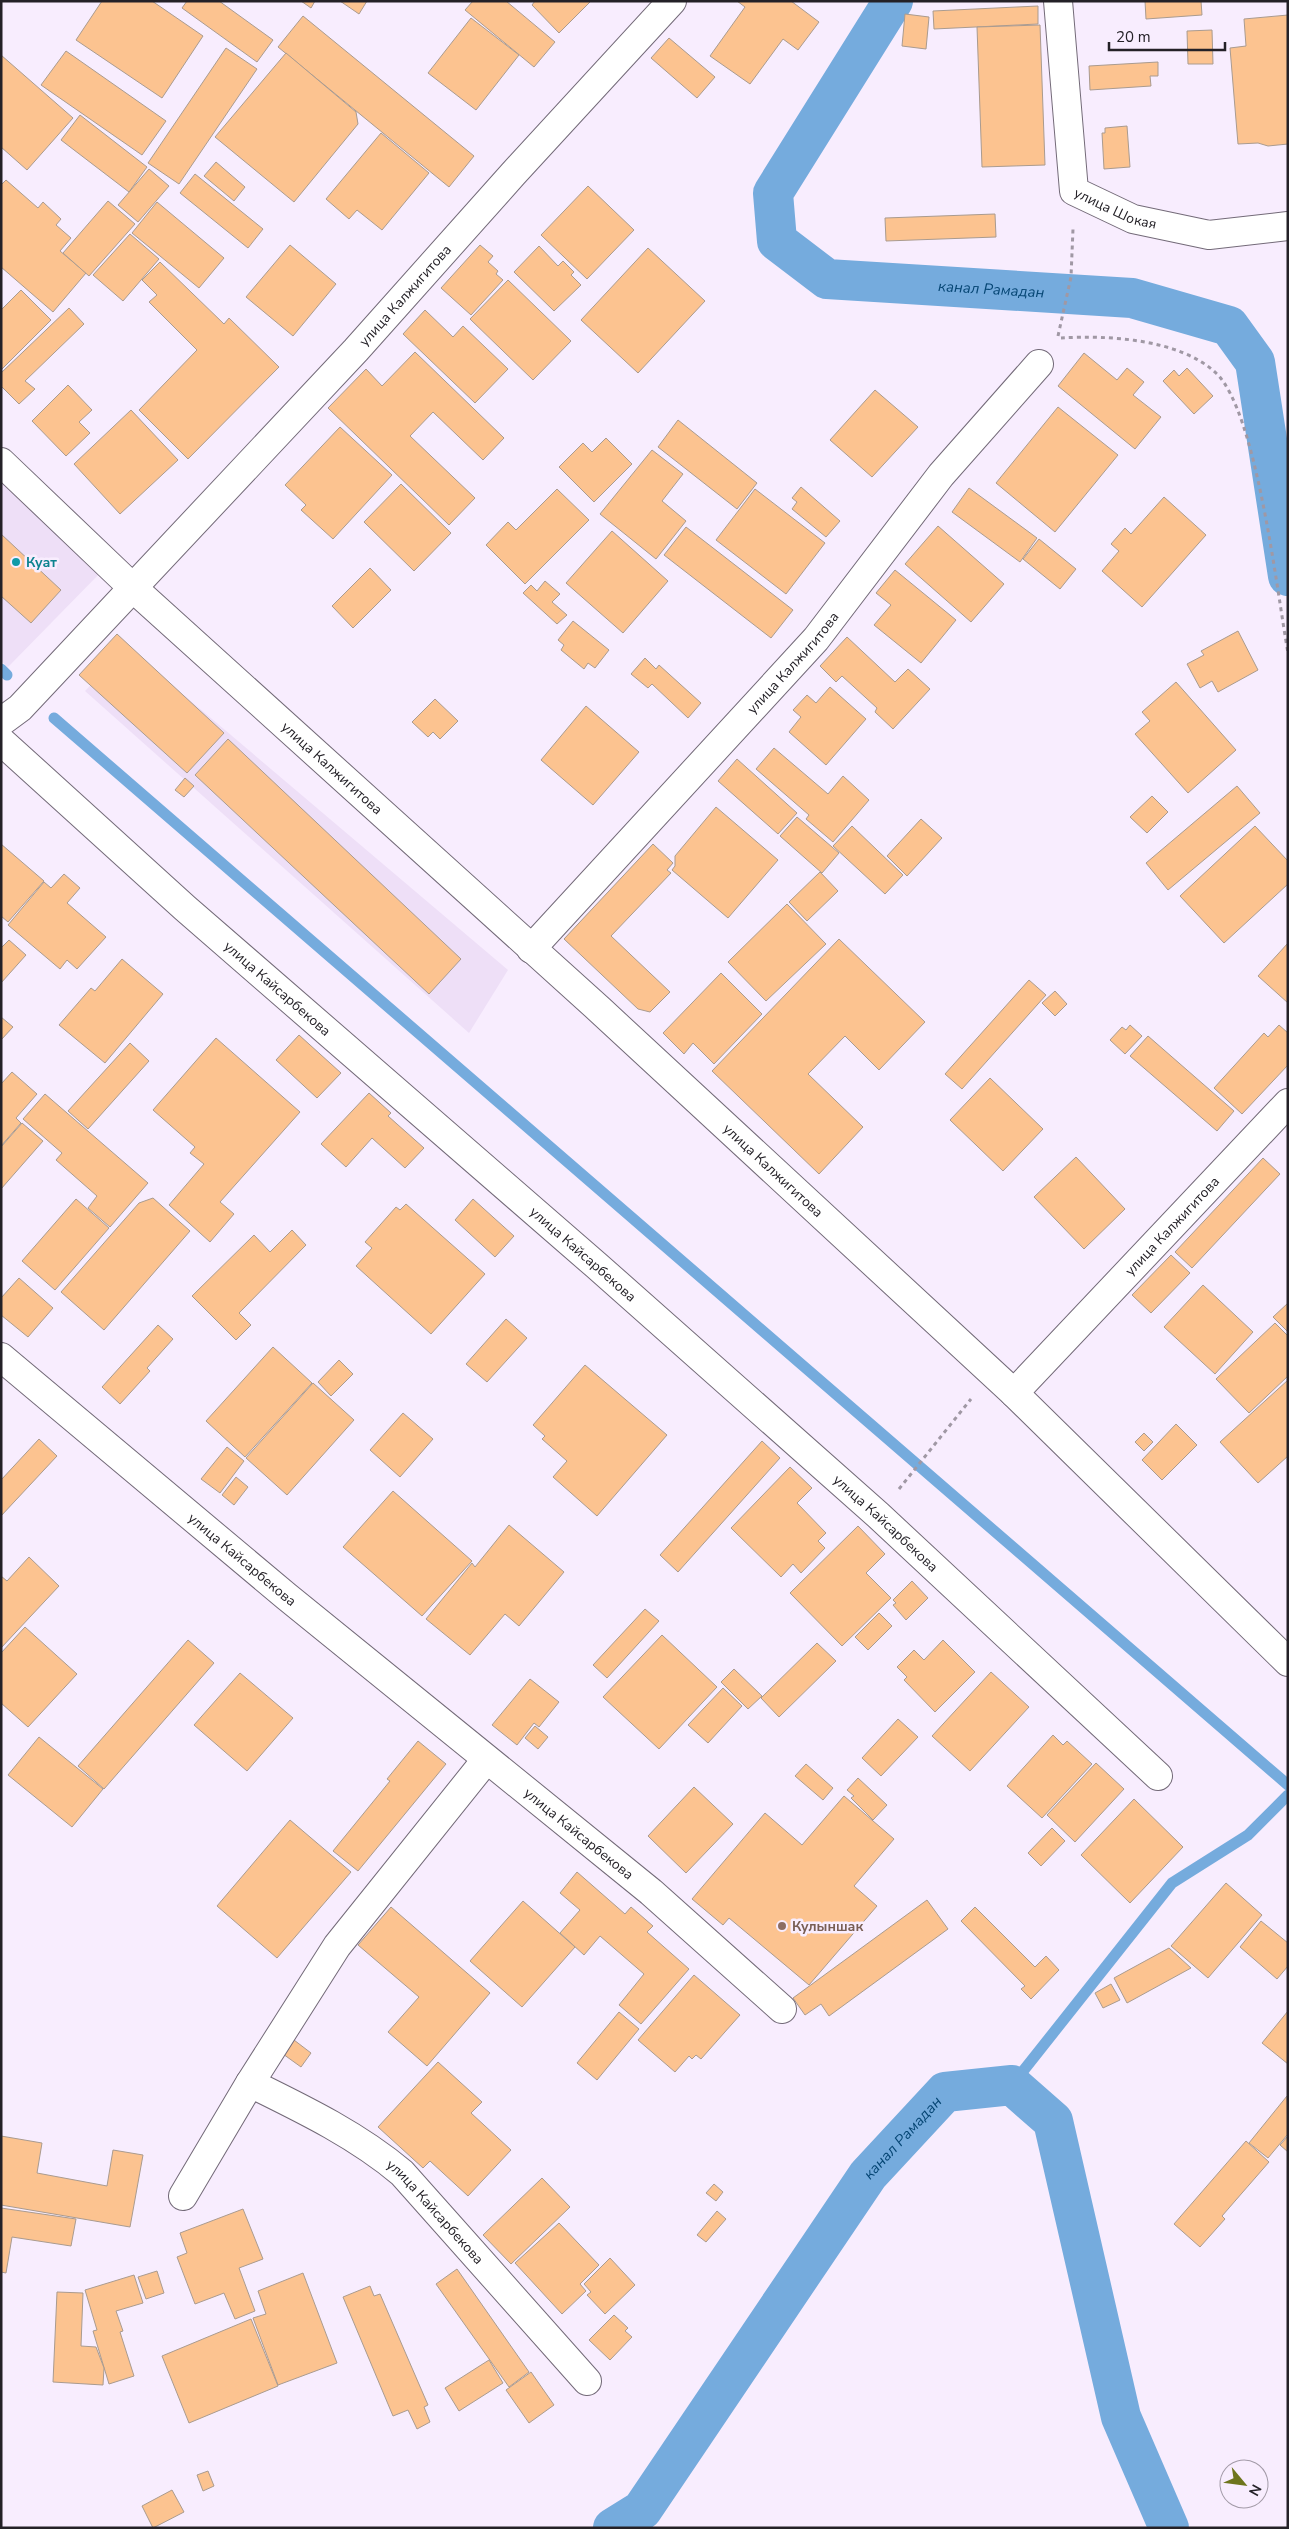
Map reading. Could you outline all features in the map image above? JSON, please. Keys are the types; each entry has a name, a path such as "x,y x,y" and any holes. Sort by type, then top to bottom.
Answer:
{"street":[{"name":"улица Калжигитова","path":"1,722 20,708 356,350 513,174 672,1"},
{"name":"улица Шокая","path":"1058,1 1074,191 1133,219 1209,235 1288,226"},
{"name":"улица Калжигитова","path":"531,949 816,639 941,475 1038,364"},
{"name":"улица Калжигитова","path":"1,462 133,588 531,949 1014,1393 1288,1662"},
{"name":"улица Кайсарбекова","path":"1,741 185,908 589,1258 871,1508 1158,1776"},
{"name":"улица Калжигитова","path":"1014,1393 1288,1103"},
{"name":"улица Кайсарбекова","path":"1,1357 486,1760 518,1783 651,1892 782,2009"},
{"path":"183,2196 250,2083 337,1946 486,1760"},
{"name":"улица Кайсарбекова","path":"250,2083 318,2117 381,2155 402,2173 587,2381"}],"path":[{"path":"1074,191 1071,278 1064,319 1057,338 1084,337 1158,344 1196,359 1217,374 1231,398 1246,432 1264,513 1288,653"},
{"path":"907,1479 991,1372"}],"shaded area":[{"path":"1,478 101,572 8,667 1,661"},
{"path":"127,647 508,970 469,1033 85,691"}],"building":[{"path":"102,1 152,1 203,36 162,98 76,40"},
{"path":"187,1 219,1 273,40 257,62 182,8"},
{"path":"301,1 315,1 311,8"},
{"path":"340,1 367,1 359,14"},
{"path":"473,1 506,1 555,42 534,67 465,10"},
{"path":"535,1 591,1 559,33 532,5"},
{"path":"737,1 791,1 819,22 798,50 783,39 750,84 710,56 745,7"},
{"path":"1145,1 1201,1 1202,15 1146,19"},
{"path":"1038,6 1038,24 934,29 933,11"},
{"path":"905,14 929,17 926,49 902,46"},
{"path":"1288,15 1288,144 1268,146 1258,143 1238,144 1230,48 1246,46 1244,19"},
{"path":"303,16 474,156 449,187 278,47"},
{"path":"471,18 519,55 476,110 428,73"},
{"path":"1040,25 1045,165 982,167 977,27"},
{"path":"1212,30 1213,64 1188,64 1187,31"},
{"path":"669,38 715,77 697,98 651,58"},
{"path":"226,48 257,69 179,184 148,163"},
{"path":"66,51 166,121 142,155 41,85"},
{"path":"286,53 356,112 358,124 294,202 215,137"},
{"path":"1,55 73,118 27,170 1,147"},
{"path":"1158,62 1158,76 1150,76 1151,86 1090,90 1089,66"},
{"path":"80,115 147,167 129,192 61,140"},
{"path":"1127,126 1130,167 1104,169 1102,133 1105,133 1105,128"},
{"path":"381,133 429,173 382,230 357,210 349,219 326,199"},
{"path":"216,162 245,187 234,201 204,176"},
{"path":"149,169 169,186 138,222 118,205"},
{"path":"195,174 263,229 248,248 180,193"},
{"path":"6,180 38,208 43,202 61,219 56,225 71,238 60,251 86,273 53,312 1,267 1,185"},
{"path":"588,186 634,230 587,279 541,235"},
{"path":"108,201 135,224 89,276 63,253"},
{"path":"157,202 224,258 199,288 132,233"},
{"path":"995,214 996,237 886,241 885,218"},
{"path":"130,234 159,259 123,301 93,275"},
{"path":"290,245 336,284 293,336 246,297"},
{"path":"480,245 493,256 488,262 498,271 496,274 503,280 471,315 441,288"},
{"path":"539,246 558,266 563,261 574,272 571,275 581,285 554,311 514,272"},
{"path":"648,248 705,301 638,373 581,320"},
{"path":"160,262 224,324 229,318 279,367 188,459 139,410 197,350 149,302 157,295 142,280"},
{"path":"508,280 571,341 533,380 470,319"},
{"path":"21,290 51,320 1,370 1,310"},
{"path":"69,308 84,324 25,381 35,389 19,404 1,386 1,373"},
{"path":"425,310 453,337 463,326 508,369 475,403 403,334"},
{"path":"415,352 504,438 483,460 433,412 410,436 475,498 449,525 328,408 366,369 382,386"},
{"path":"1084,353 1117,380 1127,368 1144,382 1133,395 1161,417 1135,449 1058,386"},
{"path":"1187,368 1213,396 1194,414 1163,381 1174,370 1179,376"},
{"path":"68,385 92,410 79,422 90,433 66,456 32,421"},
{"path":"875,390 918,427 872,477 830,440"},
{"path":"1058,407 1118,455 1055,532 996,483"},
{"path":"131,410 178,460 120,514 74,464"},
{"path":"678,420 757,483 737,509 658,447"},
{"path":"340,427 392,475 333,539 301,510 306,505 285,485"},
{"path":"606,438 632,464 594,502 559,467 583,443 592,452"},
{"path":"652,450 683,474 662,501 686,521 656,559 600,514"},
{"path":"401,484 451,533 414,571 364,522"},
{"path":"801,487 840,521 826,537 792,509 797,502 792,498"},
{"path":"969,488 1037,538 1020,562 952,512"},
{"path":"557,489 589,520 525,584 486,545 508,522 516,530"},
{"path":"755,489 825,543 786,594 716,540"},
{"path":"1164,497 1206,535 1142,607 1102,571 1119,551 1111,544 1125,528 1131,534"},
{"path":"938,526 1004,584 971,622 905,564"},
{"path":"686,527 793,610 771,638 664,555"},
{"path":"612,531 668,581 623,633 566,583"},
{"name":"Куат","path":"1,534 61,590 31,623 1,596"},
{"path":"1039,539 1076,569 1060,589 1023,559"},
{"path":"370,568 391,590 353,628 332,606"},
{"path":"895,570 956,620 921,663 874,625 891,605 876,593"},
{"path":"545,581 560,594 552,602 567,615 557,624 523,593 531,585 537,591"},
{"path":"573,621 609,650 595,668 588,663 584,669 561,650 564,645 558,640"},
{"path":"1238,631 1258,670 1218,692 1212,681 1200,688 1187,664 1204,655 1201,651"},
{"path":"117,634 224,733 187,773 79,675"},
{"path":"847,637 895,682 908,669 930,689 893,729 875,712 877,708 842,676 836,682 820,666"},
{"path":"645,658 656,669 659,665 701,703 688,718 652,684 648,688 631,674"},
{"path":"1176,682 1236,750 1188,793 1135,734 1150,721 1142,712"},
{"path":"830,687 866,719 826,765 789,732 801,717 793,710 807,695 816,703"},
{"path":"435,699 458,721 440,739 433,732 428,737 412,722"},
{"path":"586,706 639,752 593,805 541,760"},
{"path":"228,739 461,959 429,994 195,775"},
{"path":"774,748 828,794 843,776 869,800 833,842 806,819 809,815 756,769"},
{"path":"737,759 797,813 778,834 718,781"},
{"path":"185,778 194,786 184,797 175,790"},
{"path":"1237,786 1260,813 1168,890 1146,863"},
{"path":"1152,796 1168,812 1147,833 1130,817"},
{"path":"716,807 778,860 728,918 672,870 675,866 675,856"},
{"path":"797,817 839,853 822,873 780,836"},
{"path":"921,819 942,838 907,876 887,856"},
{"path":"852,826 903,875 885,894 833,846"},
{"path":"1255,826 1288,861 1288,884 1224,943 1180,896"},
{"path":"1,844 44,881 8,922 1,916"},
{"path":"653,844 673,863 667,870 671,873 611,936 670,992 650,1012 638,1009 564,939"},
{"path":"820,872 838,891 807,921 789,902"},
{"path":"64,874 80,888 67,903 106,937 77,969 67,960 60,969 8,925 44,882 51,888"},
{"path":"787,904 826,944 766,1001 728,962"},
{"path":"839,939 925,1022 879,1070 845,1036 808,1074 863,1127 819,1174 712,1071"},
{"path":"9,940 26,955 1,983 1,948"},
{"path":"1288,943 1288,1003 1258,976"},
{"path":"122,959 163,994 105,1063 59,1025 91,988 95,991"},
{"path":"721,973 762,1014 714,1064 693,1043 684,1054 663,1033"},
{"path":"1029,980 1046,995 962,1089 945,1074"},
{"path":"1055,991 1067,1004 1055,1016 1042,1003"},
{"path":"1,1017 13,1027 1,1040"},
{"path":"1130,1025 1142,1036 1125,1054 1110,1040 1122,1027 1126,1030"},
{"path":"1279,1025 1288,1033 1288,1065 1242,1114 1214,1088 1264,1033 1268,1037"},
{"path":"299,1035 341,1073 317,1098 276,1060"},
{"path":"1148,1036 1234,1111 1217,1131 1130,1056"},
{"path":"216,1038 300,1112 220,1202 234,1214 210,1242 169,1205 204,1164 190,1153 195,1147 153,1110"},
{"path":"130,1043 149,1061 88,1129 68,1111"},
{"path":"12,1072 37,1094 16,1118 21,1123 1,1146 1,1084"},
{"path":"990,1078 1043,1129 1003,1171 950,1120"},
{"path":"369,1093 391,1113 388,1116 424,1148 405,1168 372,1138 346,1167 321,1144"},
{"path":"45,1094 148,1183 110,1227 88,1208 97,1196 56,1160 62,1153 23,1119"},
{"path":"22,1123 43,1141 1,1189 1,1147"},
{"path":"1076,1157 1125,1209 1084,1249 1034,1197"},
{"path":"1263,1158 1280,1174 1192,1268 1175,1252"},
{"path":"153,1198 190,1231 104,1330 61,1292 139,1203"},
{"path":"76,1199 109,1228 55,1290 22,1261"},
{"path":"473,1199 514,1236 495,1257 455,1220"},
{"path":"406,1204 485,1274 431,1334 356,1266 372,1248 365,1242 396,1207 400,1210"},
{"path":"292,1230 306,1245 239,1313 251,1325 236,1340 192,1296 254,1235 270,1252"},
{"path":"1171,1255 1190,1273 1151,1313 1132,1295"},
{"path":"19,1278 53,1308 28,1337 1,1315 1,1298"},
{"path":"1203,1285 1253,1332 1215,1374 1164,1327"},
{"path":"1288,1303 1288,1332 1273,1317"},
{"path":"506,1319 527,1338 487,1382 466,1364"},
{"path":"1275,1323 1288,1336 1288,1376 1249,1413 1216,1379"},
{"path":"158,1325 173,1339 147,1368 150,1371 120,1404 102,1387"},
{"path":"273,1347 312,1383 245,1457 206,1421"},
{"path":"339,1360 353,1374 331,1396 318,1382"},
{"path":"585,1365 667,1435 597,1516 553,1477 567,1461 542,1439 545,1436 533,1425"},
{"path":"1288,1380 1288,1456 1258,1483 1220,1442"},
{"path":"313,1383 354,1420 287,1495 246,1458"},
{"path":"403,1413 433,1439 400,1477 370,1450"},
{"path":"1176,1424 1197,1445 1162,1480 1142,1460"},
{"path":"1144,1433 1153,1442 1144,1451 1135,1442"},
{"path":"39,1439 57,1456 1,1516 1,1480"},
{"path":"762,1441 780,1458 678,1572 660,1555"},
{"path":"227,1447 244,1461 220,1493 201,1479"},
{"path":"790,1467 812,1488 797,1503 826,1533 818,1541 825,1548 801,1573 793,1564 781,1577 731,1528"},
{"path":"236,1477 248,1487 234,1505 222,1495"},
{"path":"393,1491 472,1561 422,1616 343,1547"},
{"path":"509,1525 564,1572 519,1626 505,1614 470,1655 426,1619 472,1563 475,1567"},
{"path":"858,1526 885,1554 866,1573 891,1598 842,1646 790,1593"},
{"path":"29,1557 59,1586 1,1648 1,1576 7,1581"},
{"path":"912,1581 928,1598 906,1620 893,1605 896,1603 893,1600"},
{"path":"645,1609 659,1621 607,1678 593,1665"},
{"path":"879,1613 892,1626 868,1650 855,1637"},
{"path":"25,1627 77,1674 28,1727 1,1703 1,1653"},
{"path":"662,1635 717,1687 659,1749 603,1697"},
{"path":"188,1640 214,1663 104,1789 78,1766"},
{"path":"943,1640 975,1672 935,1712 904,1680 907,1677 897,1667 914,1650 924,1660"},
{"path":"817,1643 836,1661 779,1717 761,1698"},
{"path":"734,1669 762,1696 748,1709 721,1682"},
{"path":"991,1672 1029,1707 970,1771 932,1736"},
{"path":"240,1673 293,1718 247,1771 194,1725"},
{"path":"530,1679 559,1702 539,1727 534,1723 517,1745 492,1725"},
{"path":"723,1688 742,1706 708,1743 688,1725"},
{"path":"898,1719 918,1737 881,1776 862,1758"},
{"path":"535,1726 548,1737 538,1749 525,1738"},
{"path":"1053,1735 1063,1745 1067,1741 1092,1764 1042,1818 1007,1786"},
{"path":"39,1737 103,1789 72,1827 8,1775"},
{"path":"418,1741 446,1764 358,1871 333,1851 390,1781 387,1779"},
{"path":"1096,1763 1124,1789 1075,1842 1047,1815"},
{"path":"806,1764 833,1788 823,1800 795,1776"},
{"path":"858,1778 887,1805 873,1820 851,1798 854,1796 847,1790"},
{"path":"694,1787 733,1824 686,1873 648,1836"},
{"path":"844,1796 894,1839 854,1886 877,1906 809,1985 729,1918 723,1925 692,1899 765,1813 802,1845"},
{"path":"1134,1799 1183,1847 1130,1903 1081,1855"},
{"path":"290,1820 351,1872 277,1958 217,1906"},
{"path":"1052,1828 1065,1841 1041,1866 1028,1853"},
{"path":"577,1872 625,1914 631,1907 653,1926 647,1932 689,1969 641,2024 619,2005 644,1974 600,1936 584,1955 560,1933 580,1910 560,1893"},
{"path":"1226,1883 1262,1915 1208,1978 1171,1946"},
{"path":"927,1900 948,1929 829,2016 821,2004 805,2015 793,1998"},
{"path":"523,1901 575,1947 522,2007 470,1961"},
{"path":"391,1907 490,1993 427,2066 388,2032 419,1997 358,1945"},
{"path":"975,1907 1035,1967 1046,1956 1059,1970 1031,1999 1021,1989 1025,1986 961,1921"},
{"path":"1261,1921 1288,1943 1288,1966 1277,1979 1240,1947"},
{"path":"1169,1948 1191,1968 1127,2003 1114,1978"},
{"path":"694,1975 740,2015 701,2059 696,2055 692,2059 689,2056 675,2072 638,2040"},
{"path":"1111,1984 1120,2000 1103,2008 1095,1993"},
{"path":"1288,2011 1288,2064 1262,2043"},
{"path":"619,2012 639,2029 597,2080 577,2063"},
{"path":"294,2040 311,2053 301,2067 283,2054"},
{"path":"438,2062 482,2102 471,2113 511,2150 468,2196 430,2161 423,2168 378,2127"},
{"path":"1287,2096 1288,2134 1268,2158 1249,2143"},
{"path":"1,2136 42,2143 37,2173 107,2186 113,2150 143,2155 130,2227 1,2205"},
{"path":"1288,2136 1288,2152 1280,2145"},
{"path":"1246,2141 1269,2162 1222,2216 1225,2219 1200,2247 1174,2224"},
{"path":"542,2178 570,2207 511,2264 483,2235"},
{"path":"714,2184 723,2192 716,2201 706,2193"},
{"path":"1,2208 76,2219 71,2246 12,2237 6,2273 1,2272"},
{"path":"243,2209 263,2259 239,2268 255,2311 235,2319 224,2293 195,2304 177,2257 187,2253 180,2233"},
{"path":"717,2211 726,2219 706,2242 697,2235"},
{"path":"559,2223 599,2265 580,2284 586,2291 562,2314 515,2263"},
{"path":"610,2258 635,2285 605,2314 587,2295 591,2292 584,2284"},
{"path":"457,2269 529,2372 509,2387 436,2284"},
{"path":"157,2271 164,2293 146,2299 138,2277"},
{"path":"303,2273 337,2363 278,2385 253,2318 266,2314 258,2291"},
{"path":"134,2275 143,2303 116,2311 123,2331 120,2332 134,2376 109,2384 93,2331 97,2330 85,2290"},
{"path":"370,2286 374,2296 380,2294 428,2405 424,2407 430,2422 417,2429 408,2410 393,2416 343,2297"},
{"path":"57,2292 83,2293 81,2346 96,2347 104,2368 103,2385 53,2382"},
{"path":"614,2315 628,2328 625,2331 632,2337 610,2360 589,2340"},
{"path":"251,2319 278,2386 189,2423 162,2356"},
{"path":"489,2360 503,2383 459,2411 445,2388"},
{"path":"531,2372 554,2405 529,2423 506,2390"},
{"path":"208,2471 214,2486 203,2491 197,2475"},
{"path":"172,2490 184,2512 153,2528 142,2506"}],"waterway":[{"name":"канал Рамадан","path":"893,1 773,193 777,241 827,279 1132,298 1229,326 1255,362 1288,576"},
{"path":"1,669 7,675"},
{"path":"54,718 1288,1785"},
{"path":"1012,2085 1172,1883 1248,1835 1288,1795"},
{"name":"канал Рамадан","path":"613,2528 642,2510 868,2175 945,2092 1012,2085 1053,2121 1121,2417 1169,2528"}],"place":[{"name":"Куат","path":"16,562"},
{"name":"Кулыншак","path":"782,1926"}]}
